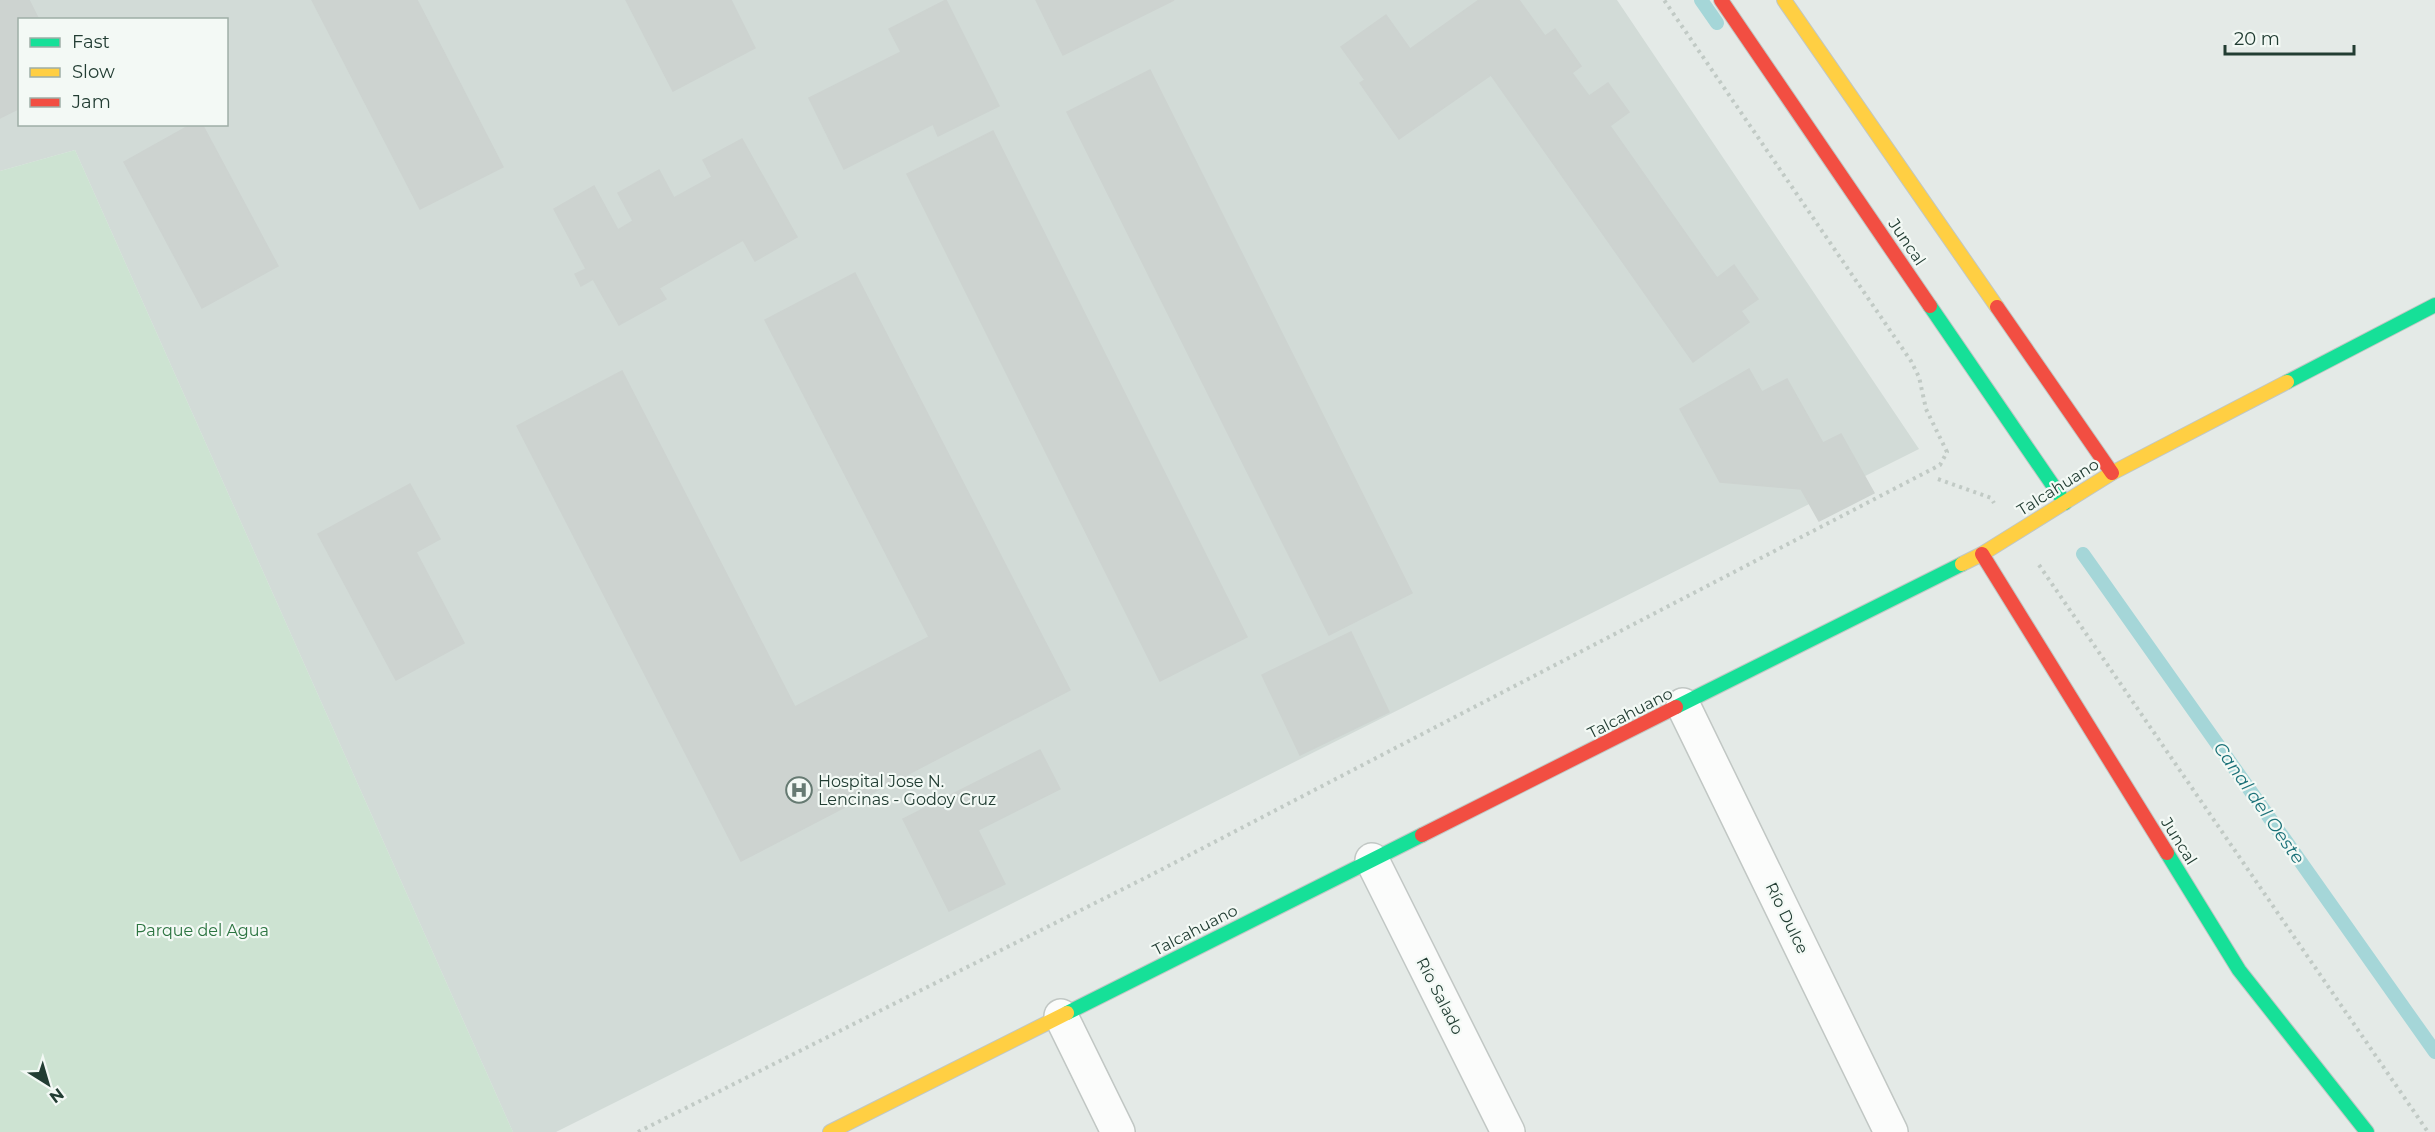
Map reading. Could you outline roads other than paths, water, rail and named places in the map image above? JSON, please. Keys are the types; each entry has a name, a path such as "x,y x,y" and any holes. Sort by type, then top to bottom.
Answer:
{"street":[{"name":"Juncal","path":"1721,0 2065,503"},
{"path":"1784,0 2112,472"},
{"name":"Talcahuano","path":"830,1132 1982,554 2112,472 2435,305"},
{"name":"Juncal","path":"1982,554 2239,970 2367,1132"},
{"name":"Río Dulce","path":"1683,705 1891,1132"},
{"name":"Río Salado","path":"1372,860 1508,1132"},
{"path":"1062,1016 1118,1132"}],"waterway":[{"path":"1701,0 1717,23"},
{"name":"Canal del Oeste","path":"2083,554 2435,1052"}],"place":[{"name":"Hospital Jose N. Lencinas - Godoy Cruz","path":"799,790"}],"park label":[{"name":"Parque del Agua","path":"202,930"}]}
